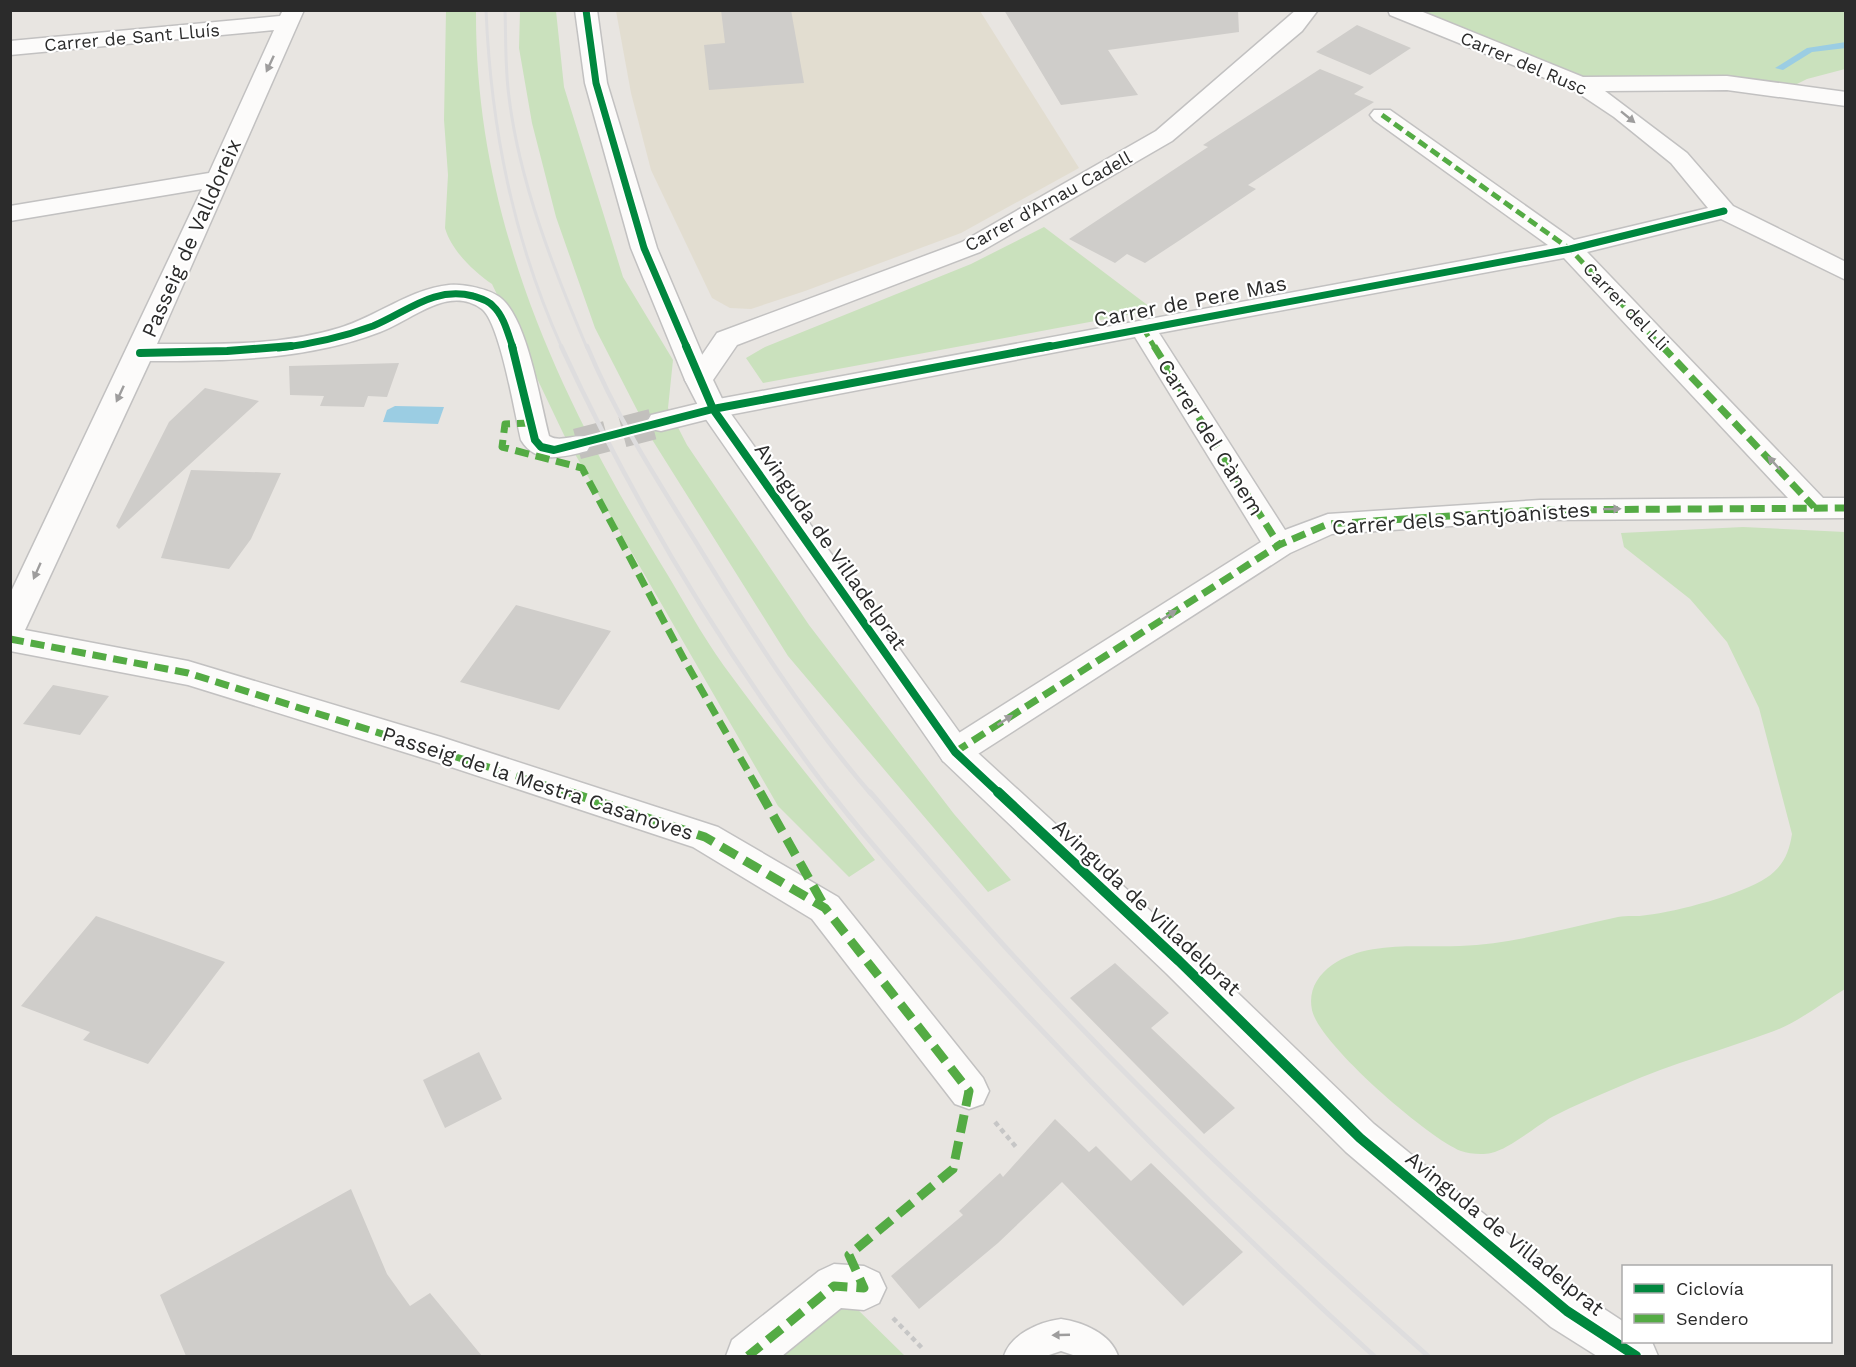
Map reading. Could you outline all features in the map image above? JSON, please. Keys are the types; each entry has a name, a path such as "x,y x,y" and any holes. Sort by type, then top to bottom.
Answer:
{"street":[{"name":"Avinguda de Villadelprat","path":"586,10 596,84 644,248 706,394 956,752 1179,961 1360,1138 1567,1311 1636,1356"},
{"name":"Carrer d'Arnau Cadell","path":"706,394 727,339 971,247 1164,136 1294,26 1308,10"},
{"name":"Carrer del Rusc","path":"1398,10 1580,84 1622,112 1678,158 1724,211 1845,272"},
{"name":"Carrer de Sant Lluís","path":"10,48 292,16"},
{"name":"Passeig de Valldoreix","path":"10,628 140,353 216,179 292,16"},
{"path":"1580,84 1727,83 1845,99"},
{"name":"Carrer del Lli","path":"1382,115 1570,249 1814,507"},
{"path":"10,214 216,179"},
{"name":"Carrer de Pere Mas","path":"661,422 706,394 1143,328 1570,249 1724,211"},
{"path":"140,353 243,352 321,340 370,327 426,300 450,293 473,296 493,305 502,319 520,376 535,440 541,447 554,450 577,444"},
{"name":"Carrer del Cànem","path":"1143,328 1279,545"},
{"name":"Carrer dels Santjoanistes","path":"956,752 1279,545 1328,524 1540,510 1845,508"},
{"name":"Passeig de la Mestra Casanoves","path":"10,639 188,673 441,750 705,837 825,908 969,1091"},
{"path":"748,1356 834,1286 864,1288"}],"lane":[{"path":"1020,1356 1037,1341 1056,1334 1070,1334 1102,1356"}],"shaded area":[{"path":"616,11 980,11 1079,168 961,233 751,309 730,308 712,298 651,170 631,93"}],"green space":[{"path":"446,11 476,11 479,87 490,160 506,231 529,300 556,367 623,499 707,641 798,764 875,860 849,877 778,806 564,435 492,284 464,260 448,236 445,228 448,175 444,120"},
{"path":"520,11 556,11 564,87 623,277 673,360 668,408 687,445 809,625 954,814 1011,880 988,892 788,656 653,441 595,328 556,217 532,123 519,48"},
{"path":"1398,11 1845,11 1845,69 1807,79 1785,90 1580,84"},
{"path":"1044,227 1154,310 763,383 746,358 765,347 971,264"},
{"path":"1743,527 1845,532 1845,989 1784,1027 1660,1070 1588,1100 1552,1117 1498,1151 1480,1154 1461,1151 1445,1143 1401,1110 1334,1045 1319,1025 1312,1010 1311,996 1315,984 1332,965 1361,952 1394,947 1480,945 1539,935 1618,917 1643,916 1675,910 1742,890 1766,878 1777,869 1787,853 1792,834 1759,708 1727,642 1690,599 1624,547 1621,533"},
{"path":"851,1303 905,1356 768,1356 828,1305"}],"water":[{"path":"395,406 444,407 438,424 383,422 387,410"}],"building":[{"path":"721,10 791,10 804,83 709,90 704,45 725,43"},
{"path":"1004,10 1238,10 1239,32 1108,50 1138,95 1061,105"},
{"path":"1357,25 1411,48 1370,75 1316,52"},
{"path":"1320,69 1364,87 1354,94 1374,102 1248,185 1256,189 1145,263 1127,254 1115,263 1069,239 1208,147 1203,145"},
{"path":"399,363 387,397 368,396 364,407 320,406 324,396 290,395 289,366"},
{"path":"205,388 259,401 119,529 116,526 169,422"},
{"path":"191,470 281,473 251,539 229,569 161,558"},
{"path":"516,605 611,631 559,710 460,682"},
{"path":"53,685 109,696 80,735 23,724"},
{"path":"96,916 225,962 148,1064 83,1040 90,1032 21,1006"},
{"path":"1115,963 1169,1013 1151,1028 1235,1108 1204,1134 1070,998"},
{"path":"479,1052 502,1099 445,1128 423,1080"},
{"path":"1055,1119 1089,1152 1096,1146 1131,1181 1151,1163 1243,1252 1183,1306 1062,1182 998,1243 919,1309 891,1276 963,1215 959,1211 1000,1173 1003,1177"},
{"path":"351,1189 387,1274 410,1306 430,1293 482,1356 186,1356 160,1295"}],"waterway":[{"path":"1780,68 1810,50 1846,45"}],"tunnel":[{"path":"577,444 661,422"}],"railway":[{"path":"486,10 493,97 508,182 530,266 562,348"},
{"path":"505,10 508,86 521,161 539,225 587,348"},
{"path":"561,346 619,463 684,577 754,688 831,794"},
{"path":"587,346 598,372 638,447 737,609 800,704 871,794"},
{"path":"830,792 935,915 1091,1082 1230,1221 1374,1356"},
{"path":"870,792 998,939 1101,1048 1207,1154 1428,1356"}],"marked path":[{"path":"1382,115 1570,249 1814,507"},
{"path":"1143,328 1279,545"},
{"path":"531,423 505,424 502,447 582,468 685,661 825,907"},
{"path":"955,752 1279,545 1328,524 1540,510 1846,508"},
{"path":"10,639 188,673 441,750 705,837 825,908 969,1091 953,1169 849,1255 864,1288 834,1286 748,1356"}],"cycle path":[{"path":"586,10 596,83 644,248 713,409 955,752 1179,961 1360,1138 1567,1311 1636,1356"},
{"path":"140,353 257,350 314,342 370,327 429,298 450,293 466,295 489,302 500,315 513,348 535,440 541,447 554,450 713,409 1570,249 1724,211"}]}
